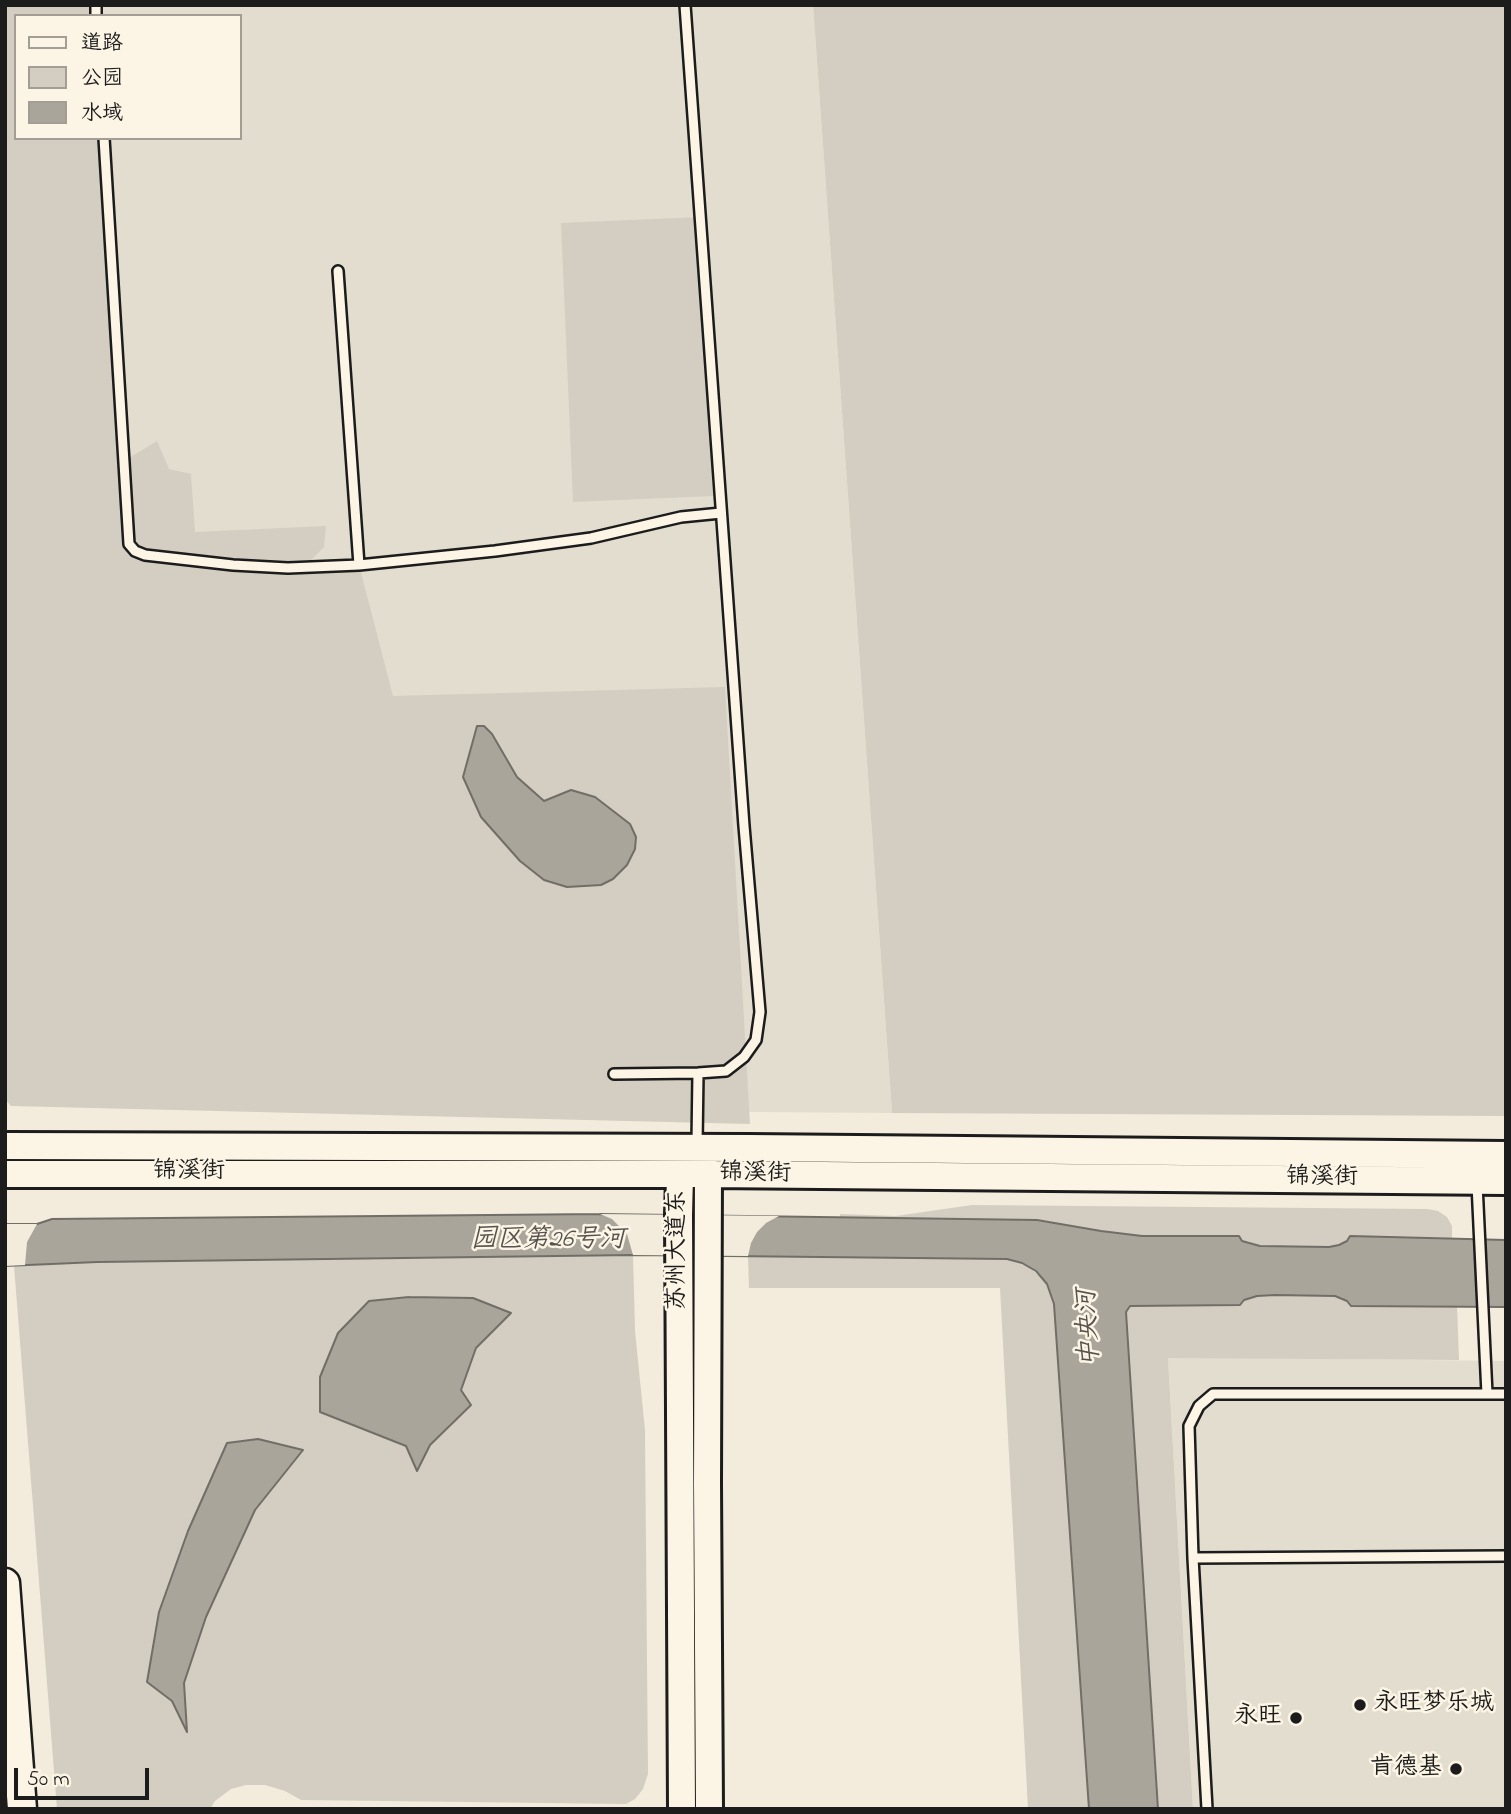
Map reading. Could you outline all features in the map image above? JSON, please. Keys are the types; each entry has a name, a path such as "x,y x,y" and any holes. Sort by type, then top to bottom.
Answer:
{"main road":[{"name":"锦溪街","path":"5,1146 697,1149 1477,1160 1506,1181"},
{"name":"苏州大道东","path":"697,1149 708,1174 709,1809"},
{"name":"苏州大道东","path":"682,1809 679,1215 680,1176 697,1149"},
{"name":"锦溪街","path":"5,1174 680,1176 1477,1160 1506,1155"},
{"path":"5,1583 22,1809"}],"lane":[{"path":"614,1074 726,1070 744,1057 756,1041 760,1012 685,5"},
{"path":"104,140 129,544 135,551 145,555 233,565 288,568 359,565 591,538 681,517 721,513"},
{"path":"338,271 359,565"},
{"path":"697,1149 698,1073"},
{"path":"1477,1160 1487,1394"},
{"path":"1207,1809 1193,1558 1189,1426 1199,1406 1213,1394 1506,1394"},
{"path":"1193,1558 1506,1556"}],"shaded area":[{"path":"5,5 813,5 892,1113 83,1107 15,140 242,140 242,14 14,14 14,132"},
{"name":"永旺梦乐城","path":"1168,1357 1506,1361 1506,1809 1193,1809"}],"green space":[{"path":"5,5 98,5 99,14 14,14 14,140 107,140 129,458 157,441 169,469 191,474 195,532 326,526 324,547 309,562 359,565 393,696 725,687 750,1124 11,1106 5,1099"},
{"path":"813,5 1506,5 1506,1116 892,1113"},
{"path":"701,217 713,496 573,502 561,223"},
{"path":"972,1205 1427,1209 1438,1211 1447,1217 1452,1226 1452,1240 1350,1236 1347,1241 1329,1247 1260,1246 1242,1241 1239,1236 1142,1236 1101,1231 840,1218 840,1214 896,1216"},
{"path":"633,1255 635,1331 645,1430 648,1774 643,1789 635,1799 626,1804 301,1800 285,1791 265,1785 246,1785 231,1789 215,1801 210,1809 57,1809 14,1266 97,1262"},
{"path":"748,1256 1007,1259 1030,1267 1047,1284 1054,1304 1089,1809 1028,1809 1000,1288 749,1288"},
{"path":"1257,1296 1335,1296 1352,1306 1457,1306 1459,1360 1168,1358 1193,1809 1158,1809 1126,1312 1130,1305 1137,1304 1240,1305 1244,1300"}],"water":[{"path":"477,726 484,726 492,734 517,777 544,801 571,790 595,797 630,824 636,837 635,849 627,865 613,879 601,885 567,887 544,880 520,861 481,817 463,777"},
{"path":"600,1214 1037,1220 1142,1236 1239,1236 1242,1241 1260,1246 1329,1247 1347,1241 1350,1236 1506,1240 1506,1307 1351,1306 1347,1301 1335,1296 1275,1295 1257,1296 1244,1300 1240,1305 1130,1306 1126,1312 1158,1809 1089,1809 1054,1304 1047,1284 1036,1271 1022,1263 1007,1259 633,1255 97,1262 5,1266 5,1224 37,1224 52,1219"},
{"path":"409,1297 473,1298 511,1313 476,1348 461,1390 471,1405 430,1445 417,1471 406,1446 320,1412 320,1377 338,1333 369,1301"},
{"path":"258,1439 303,1450 255,1510 206,1617 184,1683 187,1732 172,1701 147,1682 159,1612 188,1531 227,1443"}],"pier":[{"path":"600,1214 779,1216 757,1232 748,1256 633,1255 627,1234 612,1219"},
{"path":"5,1224 37,1224 27,1242 25,1265 5,1266"}],"place":[{"name":"永旺梦乐城","path":"1360,1705"},
{"name":"永旺","path":"1296,1718"},
{"name":"肯德基","path":"1456,1769"}],"water label":[{"name":"园区第26号河","path":"548,1242"},
{"name":"中央河","path":"1091,1328"}]}
